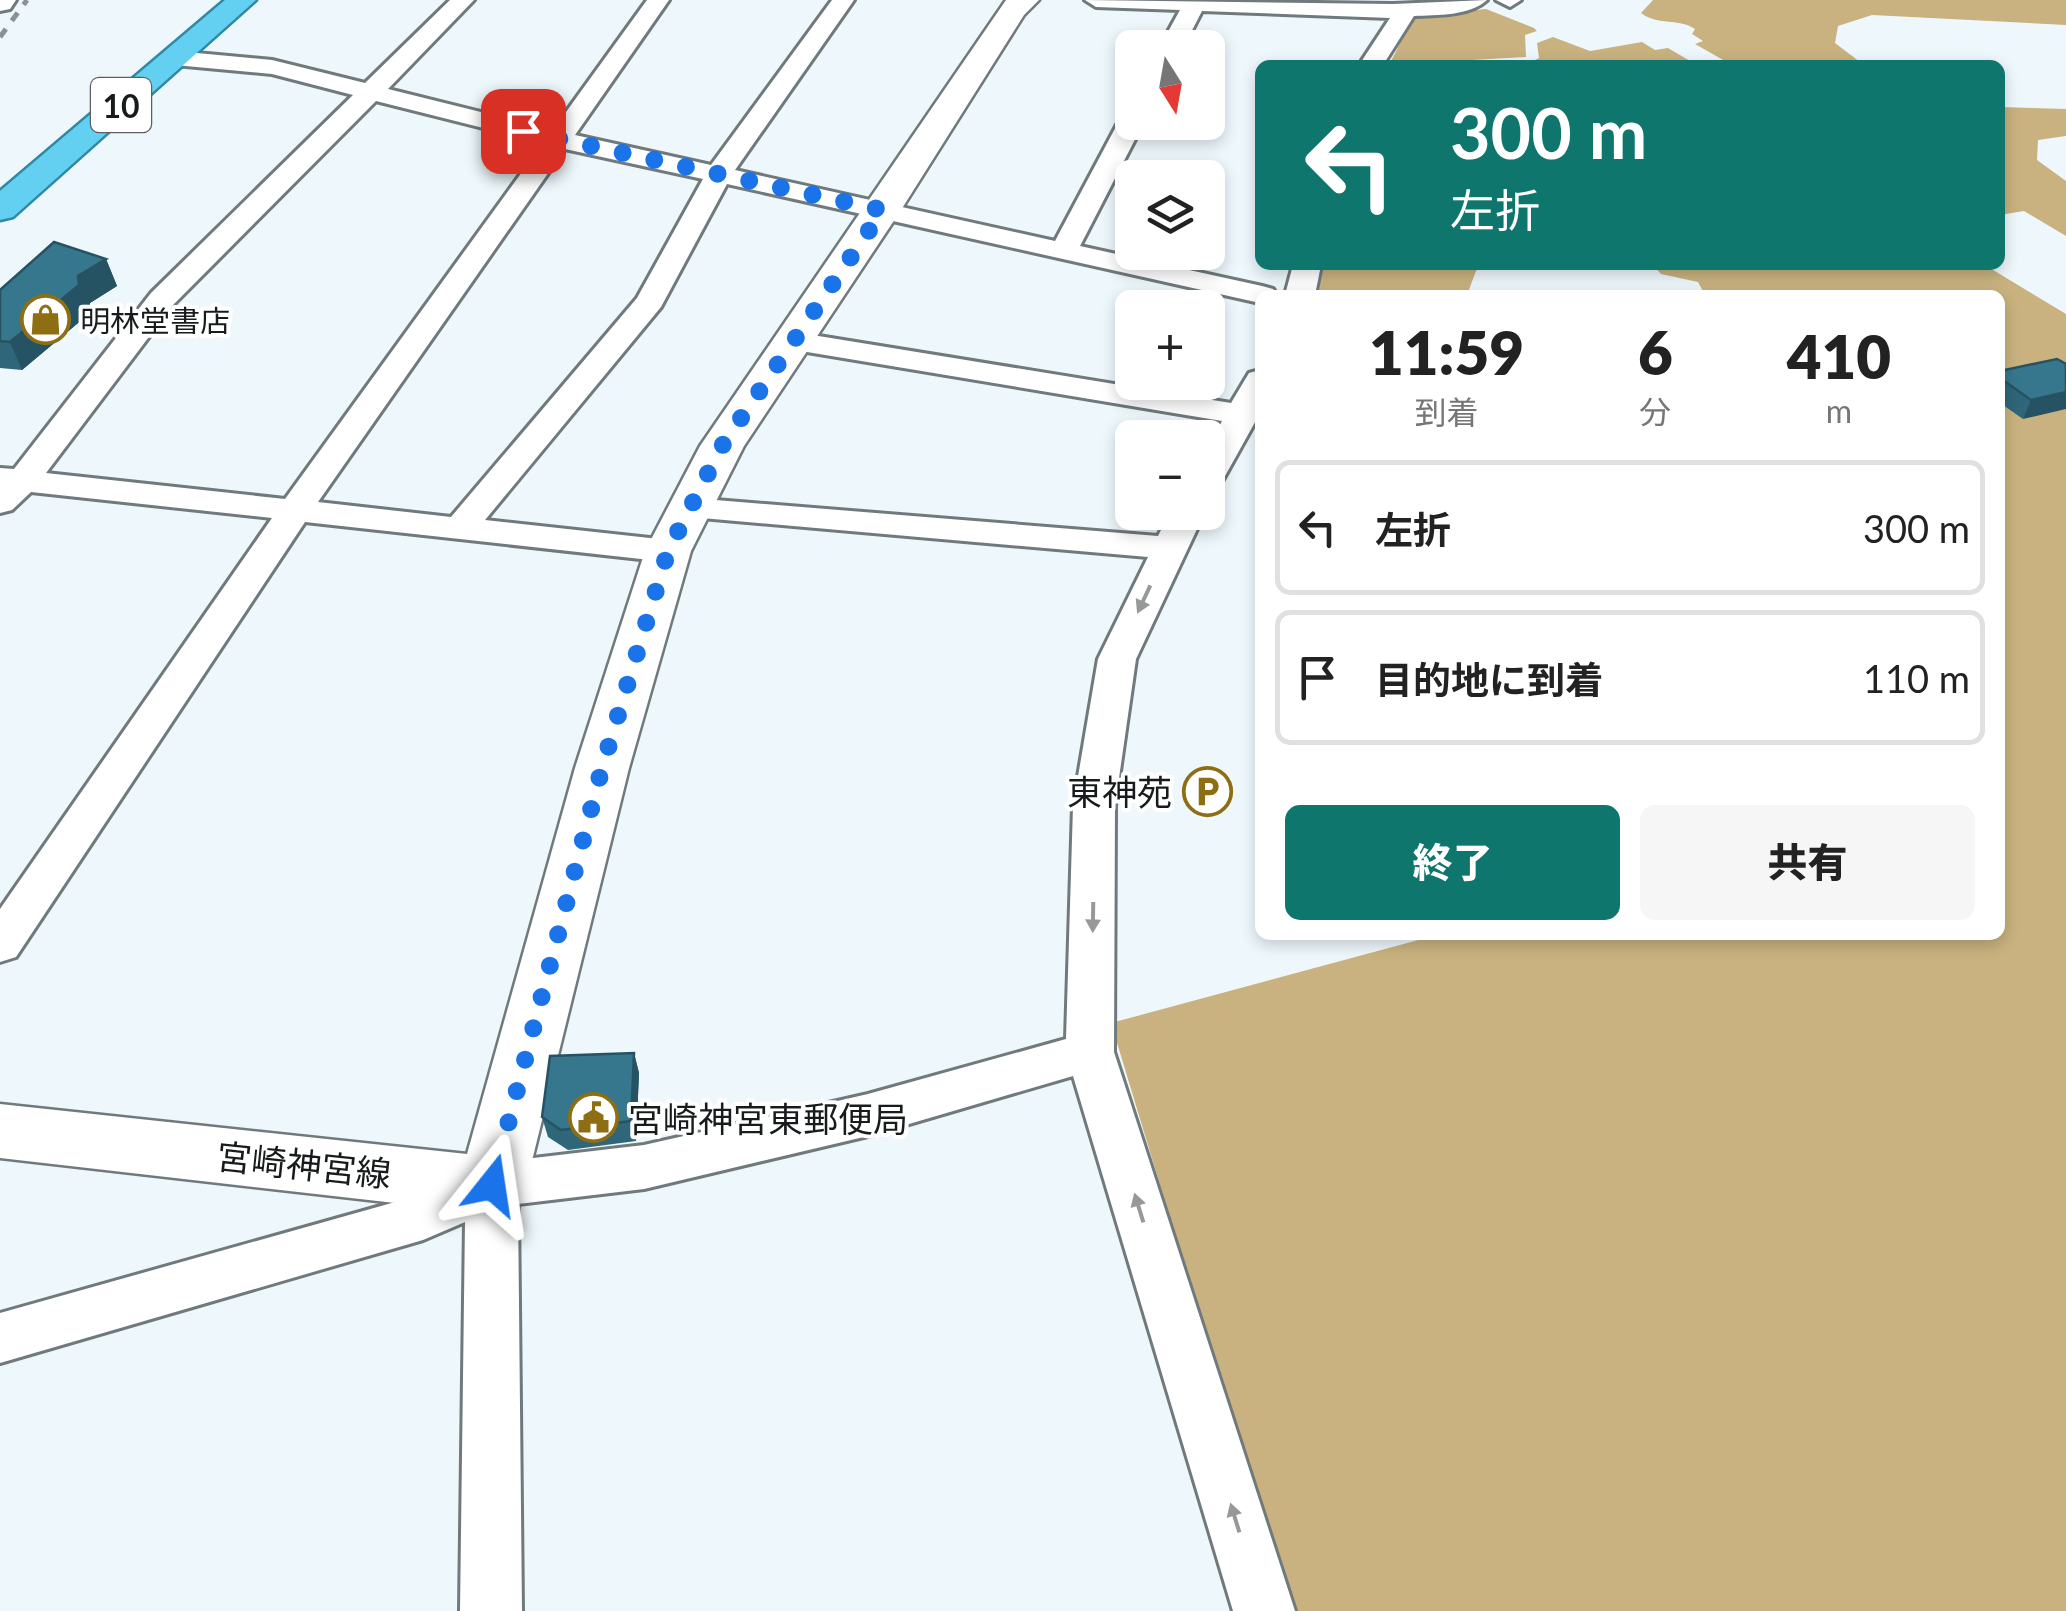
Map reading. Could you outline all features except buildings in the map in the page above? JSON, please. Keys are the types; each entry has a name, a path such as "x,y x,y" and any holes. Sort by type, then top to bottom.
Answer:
{"highway":[{"name":"10","path":"0,182 216,0"},
{"name":"10","path":"0,209 242,0"}],"main road":[{"path":"492,1185 602,768 668,551 722,446 883,210 1013,9 1025,0"},
{"name":"宮崎神宮線","path":"0,1131 492,1185"}],"street":[{"path":"8,487 162,299 463,0"},
{"path":"0,945 294,510 562,140 658,0"},
{"path":"460,528 650,302 720,172 843,0"},
{"path":"1096,0 1406,11 1476,0"},
{"path":"1180,30 1194,4"},
{"path":"1374,60 1406,11"},
{"path":"175,58 272,67 562,140 1255,293"},
{"path":"1064,250 1122,140"},
{"path":"794,341 1243,415"},
{"path":"1225,447 1255,390"},
{"path":"8,487 294,510 668,551"},
{"path":"691,508 1115,527"},
{"path":"1178,530 1116,659 1094,806 1090,1052 1264,1611"},
{"path":"0,1338 422,1217 492,1185 644,1167 868,1115 1090,1052"},
{"path":"492,1185 492,1611"}],"shaded area":[{"path":"1653,0 2066,0 2066,25 1872,15 1838,26 1835,43 1857,60 1723,60 1695,44 1703,41 1692,34 1695,29 1641,13"},
{"path":"1486,9 1537,31 1525,35 1526,57 1392,60 1412,20 1422,15"},
{"path":"1553,37 1590,51 1642,42 1655,50 1668,48 1688,60 1535,60 1539,58 1537,43"},
{"path":"2005,107 2066,109 2066,136 2038,140 2037,160 2066,181 2066,236 2024,211 2005,214"},
{"path":"1320,270 1477,270 1469,290 1315,290"},
{"path":"1657,270 1993,270 2066,314 2066,1611 1289,1611 1111,1023 1418,940 2005,940 2005,290 1702,290 1698,282"}],"railway":[{"path":"0,37 27,0"}],"place":[{"name":"明林堂書店","path":"45,320"},
{"name":"東神苑","path":"1207,791"},
{"name":"宮崎神宮東郵便局","path":"593,1118"}],"route":[{"path":"492,1185 602,768 668,551 722,446 883,210 523,131"}]}
